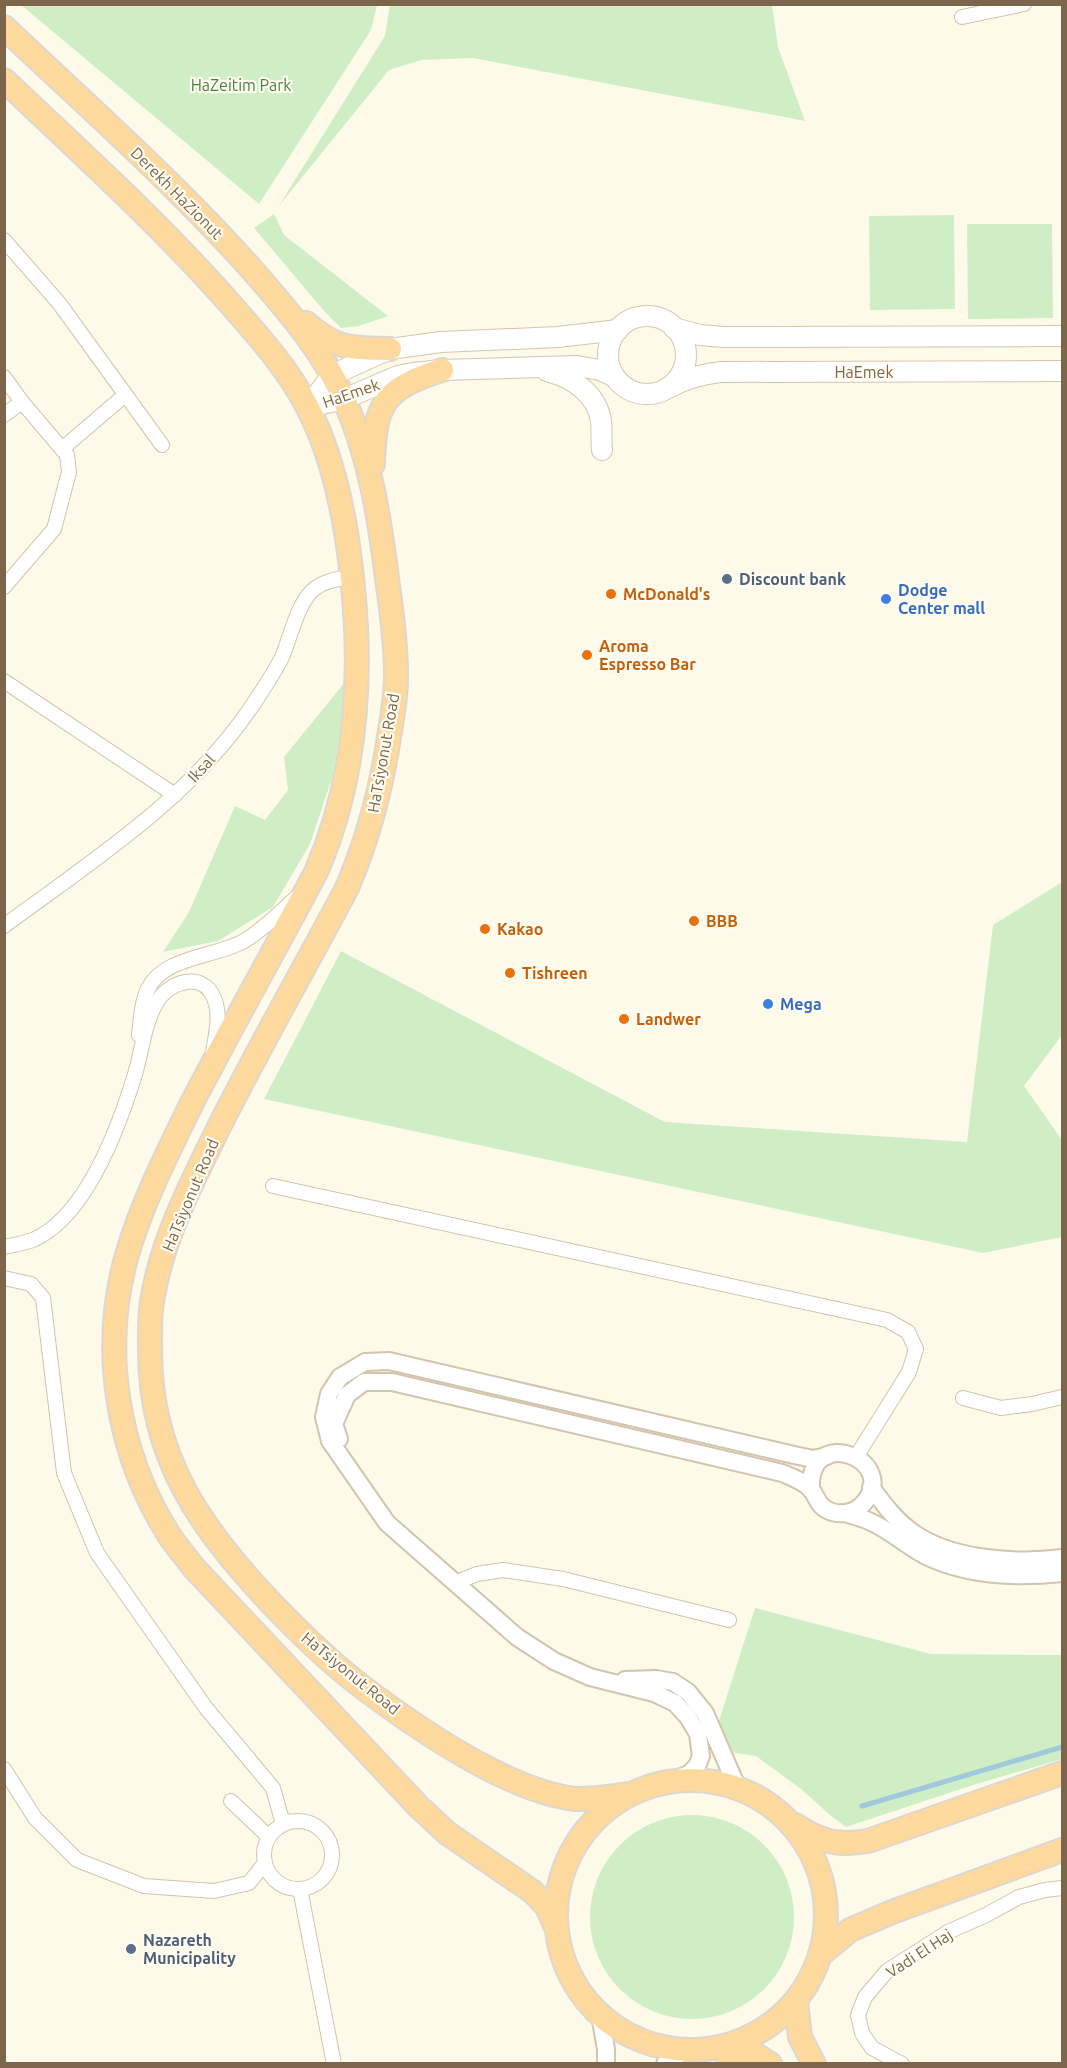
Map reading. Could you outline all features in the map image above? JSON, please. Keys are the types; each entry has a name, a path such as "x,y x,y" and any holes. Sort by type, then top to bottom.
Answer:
{"highway":[{"name":"Derekh HaZionut","path":"4,27 201,215 315,345 332,375"},
{"path":"4,80 174,242 264,343 308,407"},
{"path":"268,289 320,335 335,344 351,348 390,349"},
{"path":"372,484 374,431 382,407 392,394 413,379 442,370"},
{"name":"HaTsiyonut Road","path":"332,375 344,399 368,462 383,544 396,668 393,710 376,804 361,855 347,888 233,1100 174,1222 152,1298 150,1371 155,1409 162,1440 172,1465 199,1517 246,1576 291,1624 320,1653 357,1683 430,1734 518,1782 543,1791 581,1799 631,1794"},
{"name":"HaTsiyonut Road","path":"308,407 332,468 345,522 357,658 356,709 351,753 343,796 332,833 308,886 211,1067 168,1151 142,1210 118,1293 115,1374 121,1416 129,1450 140,1479 170,1537 194,1568 418,1806 447,1833 533,1892 547,1907 555,1925"},
{"path":"770,2064 756,2055 710,2050 684,2051 642,2042 619,2030 584,1998 561,1954 555,1925 560,1883 565,1867 578,1841 600,1814 631,1794 650,1786 669,1782 708,1781 756,1796 788,1821 819,1839 836,1844 851,1844 1062,1773"},
{"path":"788,1821 812,1855 824,1890 826,1920 820,1956"},
{"path":"710,2050 730,2045 772,2024 796,2001 820,1956 835,1940 850,1930 913,1904 1062,1850"},
{"path":"796,2001 800,2037 814,2064"}],"main road":[{"path":"650,316 674,328 684,343 686,357 678,379 668,388 656,394 642,394 629,390 618,382 609,367 608,354 609,345 624,323 636,317 650,316"},
{"path":"674,328 700,335 723,337 1062,336"},
{"name":"HaEmek","path":"308,407 332,375 390,349 424,343 569,337 618,330"},
{"name":"HaEmek","path":"308,407 344,399 398,376 442,370 577,366 600,370 615,377"},
{"path":"527,367 562,375 588,393 600,418 602,450"},
{"name":"HaEmek","path":"668,388 685,378 721,372 1062,371"}],"street":[{"path":"962,17 1024,4"},
{"path":"4,240 59,303 162,445"},
{"path":"4,377 67,455 69,472 54,529 4,587"},
{"path":"62,449 125,395"},
{"path":"4,415 22,402"},
{"name":"Iksal","path":"4,926 115,843 175,795 204,768 251,708 280,660 301,606 314,588 326,581 351,577"},
{"path":"4,681 175,795"},
{"path":"135,1073 142,1009 147,990 156,976 171,965 218,953 244,941 264,927 308,886"},
{"path":"4,1247 35,1239 62,1221 78,1203 111,1139 135,1073 156,1002 168,988 183,981 195,981 208,987 214,998 218,1015 211,1067"},
{"path":"273,1186 887,1320 908,1332 916,1349 909,1372 856,1457"},
{"path":"4,1278 31,1284 43,1298 64,1473 97,1553 206,1708 273,1788 281,1817 287,1822"},
{"path":"669,1782 689,1774 697,1766 701,1756 698,1734 675,1702 654,1693 607,1682 554,1661 516,1637 387,1523 330,1441 324,1417 328,1394 340,1377 365,1362 390,1361 813,1459 847,1453 864,1463 869,1472 871,1487 866,1501 859,1508 845,1513"},
{"path":"345,1460 334,1424 347,1395 364,1382 392,1382 782,1473 797,1478 811,1490"},
{"path":"963,1398 1001,1408 1062,1397"},
{"path":"828,1456 819,1462 814,1470 811,1490 815,1499 830,1512 845,1513 872,1522 906,1545 953,1566 1015,1576 1062,1573"},
{"path":"871,1487 901,1524 930,1543 985,1557 1016,1560 1062,1558"},
{"path":"455,1583 477,1574 503,1570 563,1579 729,1620"},
{"path":"607,1682 656,1679 673,1682 688,1692 705,1713 738,1789"},
{"path":"4,1769 35,1818 76,1860 144,1886 214,1891 249,1883 265,1863"},
{"path":"231,1801 269,1837"},
{"path":"300,1820 312,1824 323,1831 330,1842 332,1855 330,1868 323,1878 312,1886 300,1889 285,1886 272,1877 265,1863 264,1850 269,1837 287,1822 300,1820"},
{"name":"Vadi El Haj","path":"902,2064 872,2048 862,2033 858,2015 865,1997 887,1971 948,1932 1019,1897 1062,1888"},
{"path":"300,1889 334,2064"},
{"path":"600,2015 606,2049 606,2064"},
{"path":"664,2064 684,2051"}],"green space":[{"path":"390,4 772,5 778,47 805,121 473,58 421,60 389,70 278,207 385,36"},
{"name":"HaZeitim Park","path":"21,5 377,5 371,30 259,204"},
{"path":"274,214 284,235 388,316 359,326 341,328 254,228"},
{"path":"954,215 955,309 870,310 869,216"},
{"path":"967,224 1052,224 1053,318 968,319"},
{"path":"349,677 333,775 310,844 273,907 218,941 163,952 189,912 235,806 265,820 288,790 284,757"},
{"path":"1062,882 1062,1035 1024,1086 1062,1140 1062,1237 983,1253 264,1099 341,951 665,1122 967,1142 993,925"},
{"path":"755,1608 931,1654 1062,1655 1062,1759 973,1785 846,1827 801,1789 756,1756 710,1749"},
{"path":"692,1815 712,1817 740,1827 757,1838 771,1852 786,1878 792,1897 794,1917 792,1937 782,1965 771,1982 757,1996 731,2011 712,2017 692,2019 672,2017 644,2007 627,1996 613,1982 598,1956 592,1937 590,1917 592,1897 602,1869 613,1852 627,1838 653,1823 672,1817"}],"waterway":[{"path":"862,1806 1062,1747"}],"place":[{"name":"Discount bank","path":"727,579"},
{"name":"McDonald's","path":"611,594"},
{"name":"Dodge Center mall","path":"886,599"},
{"name":"Aroma Espresso Bar","path":"587,655"},
{"name":"BBB","path":"694,921"},
{"name":"Kakao","path":"485,929"},
{"name":"Tishreen","path":"510,973"},
{"name":"Mega","path":"768,1004"},
{"name":"Landwer","path":"624,1019"},
{"name":"Nazareth Municipality","path":"131,1949"}]}
